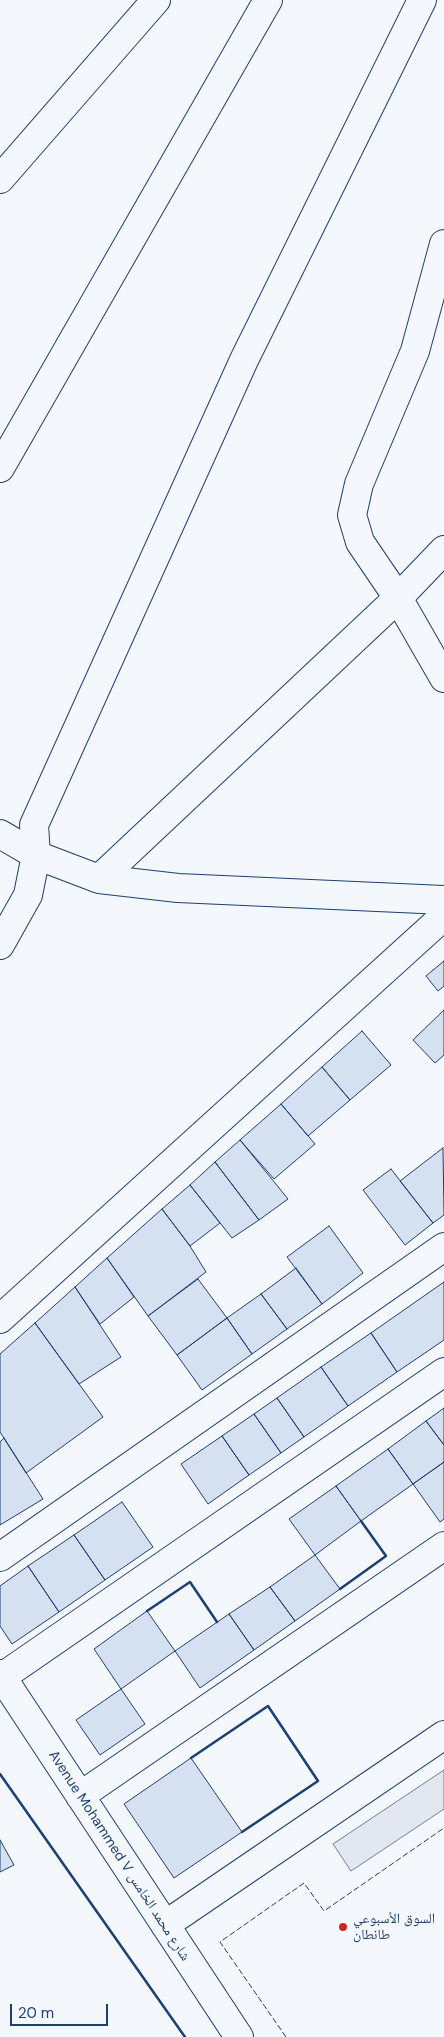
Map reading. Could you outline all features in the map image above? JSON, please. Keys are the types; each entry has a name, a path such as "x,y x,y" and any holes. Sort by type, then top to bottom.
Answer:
{"street":[{"path":"0,179 156,0"},
{"path":"0,468 268,0"},
{"path":"0,945 28,896 36,855 34,825 244,360 422,0"},
{"path":"444,244 415,351 359,484 352,515 360,542 398,598 444,678"},
{"path":"99,879 398,598 444,550"},
{"path":"0,834 36,855 99,879 178,888 444,900"},
{"path":"0,1319 444,916"},
{"path":"0,1557 444,1247"},
{"path":"1,1676 444,1372"},
{"path":"80,1796 444,1546"},
{"name":"Avenue Mohammed V شارع محمد الخامس","path":"1,1676 239,2037"},
{"path":"165,1925 444,1735"}],"shaded area":[{"path":"444,1770 444,1809 351,1871 333,1844"}],"building":[{"path":"444,961 444,986 438,991 426,976"},
{"path":"444,1010 444,1055 435,1063 413,1040"},
{"path":"362,1031 391,1065 350,1100 322,1067"},
{"path":"322,1067 350,1100 308,1136 281,1104"},
{"path":"281,1104 315,1144 274,1179 240,1140"},
{"path":"240,1140 288,1199 259,1220 215,1162"},
{"path":"443,1148 444,1215 433,1223 400,1181"},
{"path":"215,1162 259,1220 232,1238 190,1185"},
{"path":"391,1169 433,1223 405,1245 363,1190"},
{"path":"190,1185 220,1223 190,1246 162,1209"},
{"path":"162,1209 190,1246 206,1272 148,1316 107,1258"},
{"path":"329,1226 363,1273 322,1304 287,1257"},
{"path":"107,1258 134,1297 100,1324 75,1287"},
{"path":"296,1268 322,1304 287,1329 261,1294"},
{"path":"198,1279 227,1318 177,1355 148,1316"},
{"path":"444,1282 444,1340 397,1372 371,1333"},
{"path":"75,1287 121,1357 79,1384 35,1323"},
{"path":"261,1294 287,1329 252,1354 227,1318"},
{"path":"227,1318 252,1354 202,1390 177,1355"},
{"path":"35,1323 103,1417 26,1473 0,1432 0,1354"},
{"path":"371,1333 397,1372 348,1406 321,1367"},
{"path":"321,1367 348,1406 304,1437 277,1398"},
{"path":"277,1398 304,1437 281,1453 254,1414"},
{"path":"444,1408 444,1445 426,1421"},
{"path":"254,1414 281,1453 249,1475 222,1436"},
{"path":"426,1421 444,1445 444,1462 413,1484 388,1449"},
{"path":"222,1436 249,1475 208,1504 181,1464"},
{"path":"4,1438 43,1499 0,1525 0,1442"},
{"path":"388,1449 413,1484 361,1521 336,1486"},
{"path":"444,1462 444,1519 440,1522 413,1484"},
{"path":"336,1486 361,1521 315,1555 289,1519"},
{"path":"122,1502 153,1547 105,1580 74,1535"},
{"path":"74,1535 105,1580 59,1612 28,1566"},
{"path":"315,1555 340,1589 295,1621 270,1587"},
{"path":"28,1566 59,1612 12,1644 0,1626 0,1586"},
{"path":"270,1587 295,1621 254,1650 229,1614"},
{"path":"147,1611 175,1651 121,1689 94,1649"},
{"path":"229,1614 254,1650 200,1688 175,1651"},
{"path":"121,1689 145,1724 100,1755 76,1720"},
{"path":"191,1758 242,1832 174,1878 124,1804"},
{"path":"0,1840 14,1865 0,1872"}],"fence":[{"path":"286,2037 220,1942 304,1883 324,1911 444,1828"}],"wall":[{"path":"340,1589 386,1556 361,1521"},
{"path":"147,1611 190,1582 217,1622"},
{"path":"191,1758 268,1706 318,1781 242,1832"},
{"path":"0,1774 185,2037"}],"place":[{"name":"السوق الأسبوعي طانطان","path":"343,1927"}]}
